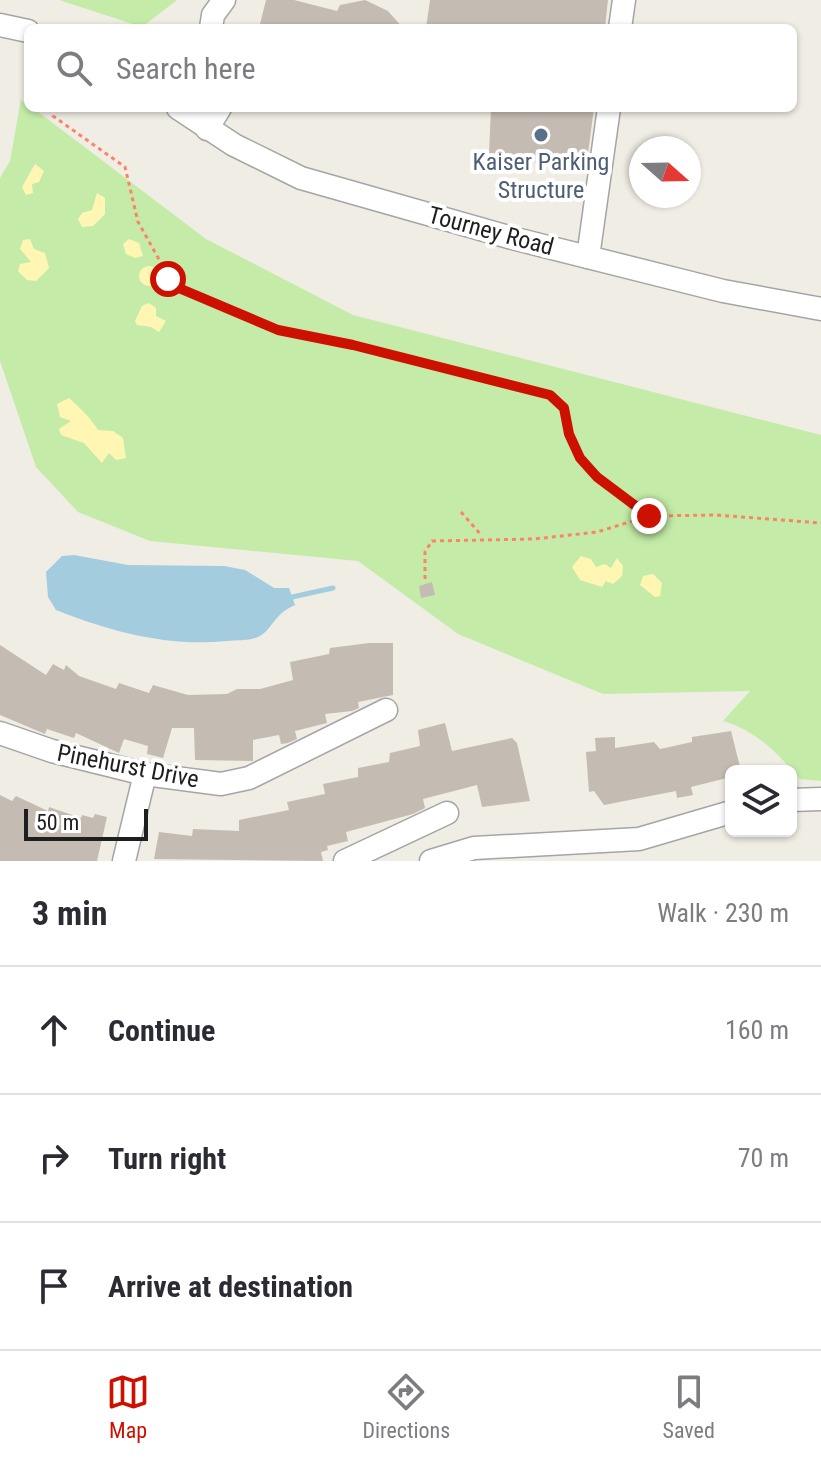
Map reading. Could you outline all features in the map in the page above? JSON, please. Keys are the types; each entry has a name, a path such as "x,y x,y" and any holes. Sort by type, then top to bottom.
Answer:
{"street":[{"path":"212,24 213,15 224,0"},
{"path":"621,24 624,0"},
{"path":"0,25 24,30"},
{"name":"Tourney Road","path":"184,112 207,129 301,178 588,257 723,291 821,309"},
{"path":"207,129 218,112"},
{"path":"588,257 608,112"},
{"name":"Pinehurst Drive","path":"0,733 52,751 145,774 221,784 249,778 386,710"},
{"path":"124,861 145,774"},
{"path":"797,800 821,799"},
{"path":"354,859 447,813"},
{"path":"431,861 474,848 639,839 725,814"}],"path":[{"path":"52,112 125,167 138,222 174,286 278,330 353,345 550,395 564,408 569,434 580,458 619,495 651,516"},
{"path":"461,512 483,538"},
{"path":"425,579 425,552 432,541 534,539 597,532 651,516 716,515 821,523"}],"green space":[{"path":"59,0 177,0 146,24 133,24"},
{"path":"21,99 24,112 38,112 206,239 353,315 821,435 821,781 800,779 797,765 787,765 756,737 723,721 750,691 603,694 458,634 358,561 150,541 78,512 36,467 0,361 0,178 10,161"}],"sand":[{"path":"35,164 44,171 39,182 32,184 33,193 26,195 22,187"},
{"path":"97,193 105,198 105,214 93,226 82,227 78,219 82,213 92,210"},
{"path":"30,239 34,249 45,253 49,268 36,281 27,280 18,271 20,264 31,262 20,249 23,240"},
{"path":"129,239 139,243 143,256 135,258 126,254 123,244"},
{"path":"149,266 156,269 159,276 156,283 149,286 142,283 139,276 142,269"},
{"path":"149,303 156,308 156,316 166,321 159,332 137,325 135,321 142,306"},
{"path":"69,398 98,430 113,431 123,438 126,458 116,460 109,453 102,463 84,443 61,435 59,429 71,421 60,417 57,404"},
{"path":"581,556 591,559 596,567 605,564 611,568 617,558 623,566 622,576 613,584 606,581 602,587 580,580 572,567"},
{"path":"653,574 662,583 660,596 655,597 640,585 643,576"}],"water":[{"path":"74,555 128,565 224,566 245,570 274,588 289,588 295,605 282,613 263,634 251,639 183,642 140,636 56,610 48,597 46,572 62,556"}],"building":[{"path":"266,0 294,0 337,11 340,5 365,0 388,11 399,24 260,24"},
{"path":"430,0 608,0 605,24 427,24"},
{"name":"Kaiser Parking Structure","path":"491,112 593,112 587,161 575,159 574,170 489,154"},
{"path":"432,582 435,595 421,598 419,586"},
{"path":"393,643 393,695 358,702 359,708 352,711 325,714 327,723 295,731 297,739 288,743 281,744 279,735 253,740 253,761 195,760 194,728 172,728 163,758 147,754 148,746 124,739 119,753 76,733 74,738 47,729 45,734 0,715 0,645 46,675 53,664 64,670 66,665 79,676 116,689 119,683 149,693 153,685 188,695 227,694 237,689 260,689 293,680 290,662 329,654 330,648"},
{"path":"445,723 452,751 512,738 517,743 530,801 482,807 477,785 423,799 425,808 413,814 346,832 348,841 327,846 328,850 321,852 323,861 154,859 159,832 192,836 193,829 239,831 239,820 289,810 287,802 325,794 323,784 358,777 358,768 389,762 390,753 420,746 418,730"},
{"path":"731,731 740,765 725,765 725,778 691,787 693,795 677,798 676,791 604,805 594,791 589,792 586,752 596,751 595,738 615,737 615,748 654,742 660,749 692,742 692,737"},
{"path":"0,795 12,801 16,796 48,811 49,807 81,818 82,815 93,818 95,814 107,817 97,861 0,861"}],"waterway":[{"path":"292,597 333,588"}],"place":[{"name":"Kaiser Parking Structure","path":"541,135"}],"route":[{"path":"168,279 174,286 278,330 353,345 550,395 564,408 569,434 580,458 597,477 649,516"}]}
